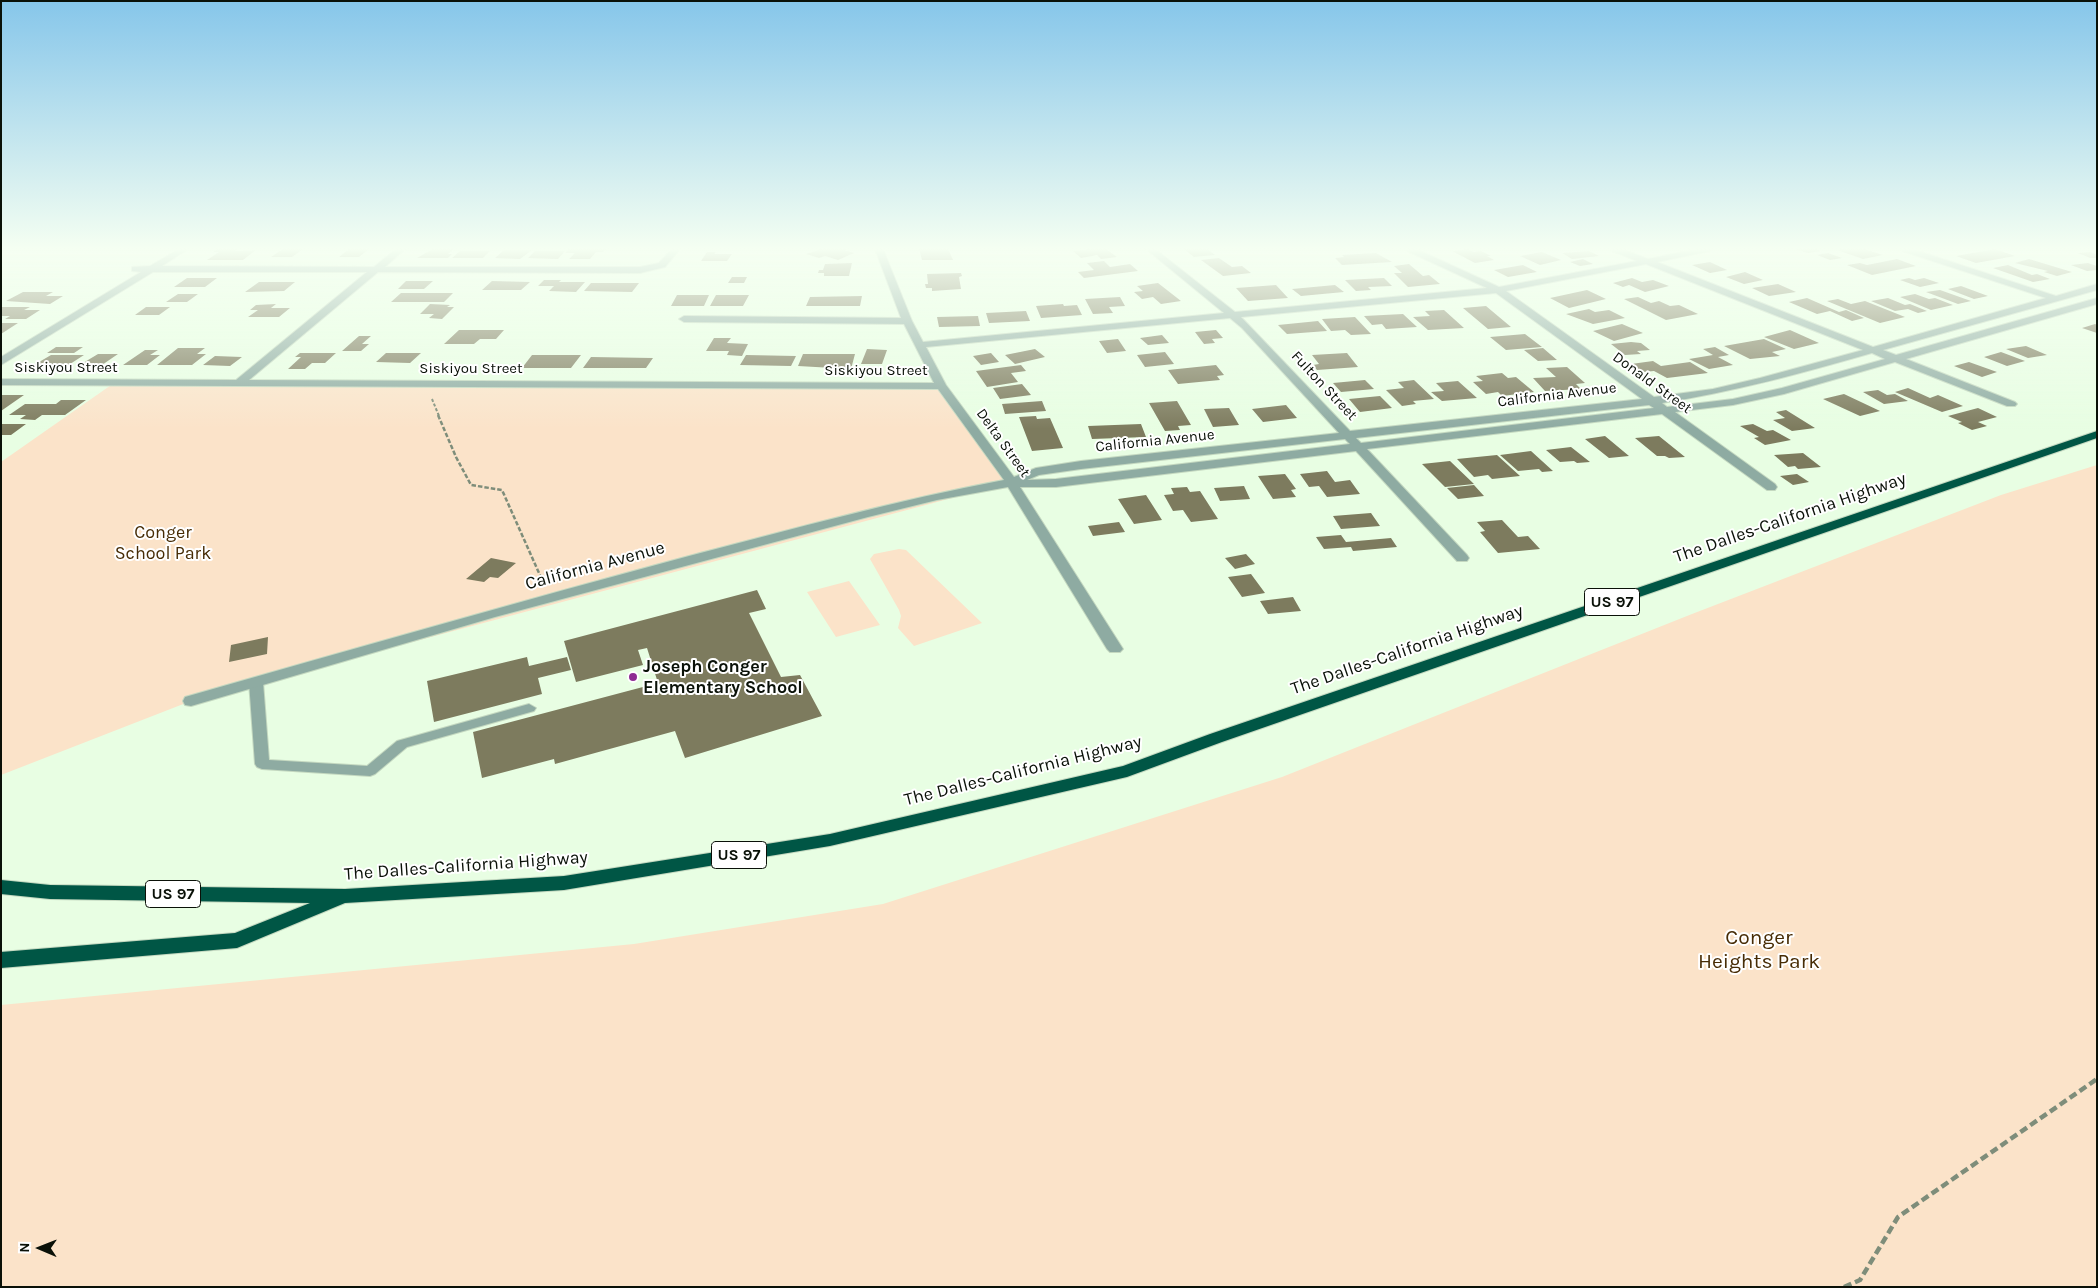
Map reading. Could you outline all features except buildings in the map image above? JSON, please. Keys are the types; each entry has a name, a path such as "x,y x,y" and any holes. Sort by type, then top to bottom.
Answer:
{"highway":[{"name":"The Dalles-California Highway","path":"1,887 50,892 345,896 564,883 830,840 1127,771 1216,738 2097,434"},
{"path":"1,960 237,940 345,896"}],"street":[{"path":"1,362 86,309"},
{"path":"237,384 328,309"},
{"name":"Delta Street","path":"902,309 941,386 1012,482 1114,649"},
{"name":"Fulton Street","path":"1226,309 1246,326 1462,558"},
{"name":"Siskiyou Street","path":"920,345 1295,309"},
{"name":"Donald Street","path":"1524,309 1771,486"},
{"path":"1771,309 2011,404"},
{"name":"California Avenue","path":"191,701 490,614 864,514 937,496 1012,482 1023,476 1048,470 1651,401 1738,386 2015,309"},
{"name":"California Avenue","path":"1012,482 1027,484 1056,483 1666,412 1760,397 2068,309"},
{"path":"684,319 907,321"},
{"name":"Siskiyou Street","path":"1,382 941,386"}],"lane":[{"path":"256,682 262,764 370,771 402,744 530,708"}],"path":[{"path":"434,384 429,393 471,485 502,490 543,583"},
{"path":"1844,1287 1860,1280 1898,1217 2097,1079"}],"green space":[{"name":"Conger School Park","path":"114,383 941,386 1012,482 191,701 1,775 1,462"},
{"name":"Conger Heights Park","path":"2097,465 2097,1287 1,1287 1,1005 634,944 883,904 1282,777 1692,614 2001,495"},
{"path":"899,549 906,550 982,623 914,646 898,628 901,616 899,610 870,559 874,554"},
{"path":"849,581 880,625 836,637 807,592"}],"place":[{"name":"Joseph Conger Elementary School","path":"633,677"}]}
